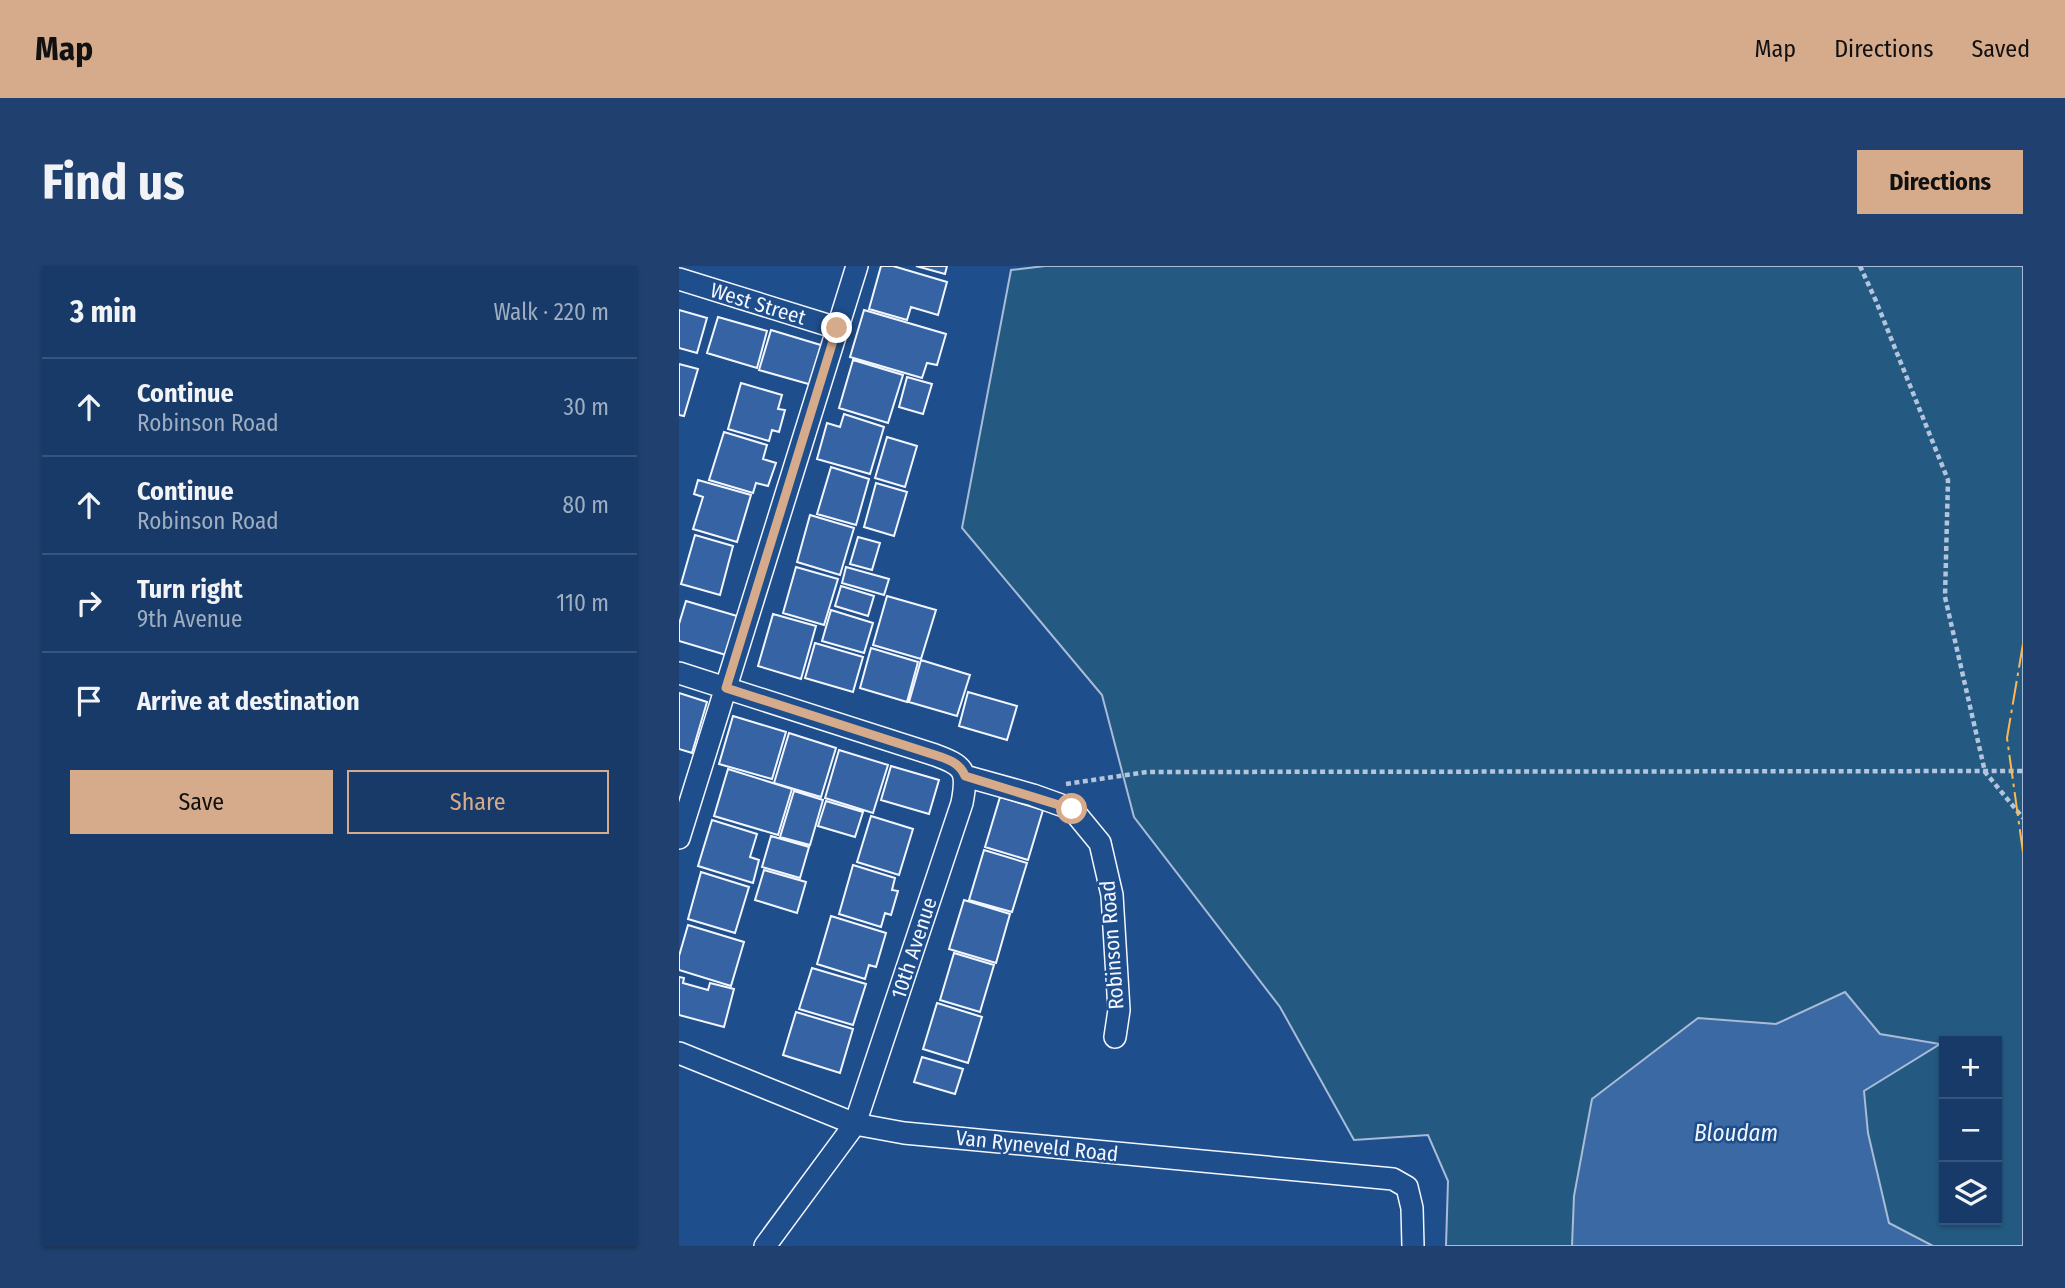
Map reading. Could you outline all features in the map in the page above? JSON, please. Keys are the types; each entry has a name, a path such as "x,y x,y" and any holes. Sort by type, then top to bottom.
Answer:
{"street":[{"path":"679,838 857,266"},
{"name":"West Street","path":"679,279 837,328"},
{"name":"Robinson Road","path":"679,673 935,755 952,761 964,774 1072,809 1100,842 1112,895 1119,1010 1115,1037"},
{"name":"10th Avenue","path":"765,1246 855,1124 961,803 964,774"},
{"name":"Van Ryneveld Road","path":"679,1054 855,1124 904,1133 1394,1179 1407,1187 1412,1208 1413,1246"}],"path":[{"path":"1860,266 1948,480 1945,597 1985,772 2023,818"},
{"path":"1054,783 1067,784 1161,772 2023,771"}],"shaded area":[{"path":"1045,266 2023,266 2023,1246 1446,1246 1448,1181 1428,1135 1354,1140 1280,1007 1134,817 1102,695 962,528 1011,270"}],"water":[{"name":"Bloudam","path":"1845,992 1880,1034 1939,1044 1864,1091 1868,1133 1889,1223 1933,1246 1572,1246 1574,1196 1592,1099 1698,1018 1776,1024"}],"building":[{"path":"881,266 893,266 947,282 938,315 911,307 907,320 869,309"},
{"path":"916,266 947,266 945,274"},
{"path":"679,310 707,318 697,353 679,348"},
{"path":"864,310 946,334 937,365 927,363 922,378 850,357"},
{"path":"718,317 767,331 757,368 707,353"},
{"path":"771,330 824,346 812,385 759,370"},
{"path":"853,360 903,375 888,423 839,408"},
{"path":"679,364 698,369 684,416 679,415"},
{"path":"907,377 932,384 923,414 899,407"},
{"path":"741,383 782,395 778,409 785,410 779,432 772,430 769,441 728,429"},
{"path":"844,414 884,427 870,474 817,459 827,423 840,427"},
{"path":"724,432 767,445 763,459 776,463 768,486 756,483 753,493 709,480"},
{"path":"887,437 917,446 905,487 875,478"},
{"path":"831,467 869,479 856,525 817,514"},
{"path":"698,480 751,495 737,542 693,529 703,497 694,494"},
{"path":"876,483 907,492 894,536 864,527"},
{"path":"810,515 854,528 840,575 797,562"},
{"path":"695,535 733,546 720,595 681,584"},
{"path":"858,537 880,543 872,570 850,564"},
{"path":"796,567 838,579 824,625 783,613"},
{"path":"846,567 889,579 884,595 842,583"},
{"path":"841,586 874,596 868,616 835,606"},
{"path":"887,596 936,610 921,659 873,645"},
{"path":"686,601 737,616 726,655 679,641 679,624"},
{"path":"831,610 873,623 864,653 822,641"},
{"path":"773,614 816,626 801,679 758,666"},
{"path":"815,643 863,657 853,692 805,678"},
{"path":"871,648 918,662 907,702 860,688"},
{"path":"921,660 970,675 957,716 909,702"},
{"path":"968,692 1017,706 1007,740 959,726"},
{"path":"679,693 707,702 692,753 679,749"},
{"path":"733,716 786,732 772,779 719,764"},
{"path":"789,733 836,748 821,797 774,783"},
{"path":"839,750 888,765 873,813 825,798"},
{"path":"891,766 939,780 929,814 881,800"},
{"path":"728,769 792,789 778,835 714,816"},
{"path":"794,791 823,800 810,845 780,837"},
{"path":"1000,797 1043,810 1028,860 985,847"},
{"path":"826,801 863,812 855,837 818,826"},
{"path":"871,816 913,829 899,875 857,862"},
{"path":"712,820 757,834 750,857 759,860 753,883 698,866"},
{"path":"771,836 809,847 800,878 762,867"},
{"path":"984,850 1027,863 1012,912 969,900"},
{"path":"853,865 895,878 892,890 898,891 891,915 885,913 881,927 839,914"},
{"path":"764,870 806,882 797,913 755,900"},
{"path":"701,872 749,887 735,933 688,919"},
{"path":"964,900 1010,914 996,963 949,949"},
{"path":"831,916 886,933 876,967 869,965 865,979 817,964"},
{"path":"688,925 744,942 731,986 679,970 679,956"},
{"path":"954,953 994,965 980,1012 940,1000"},
{"path":"812,968 866,984 853,1025 799,1009"},
{"path":"679,977 684,978 683,983 708,990 710,983 734,989 724,1027 679,1015"},
{"path":"937,1003 982,1017 968,1063 923,1049"},
{"path":"796,1012 853,1029 840,1073 783,1055"},
{"path":"922,1057 963,1069 955,1094 914,1082"}],"power":[{"path":"2023,644 2007,738 2023,852"}],"route":[{"path":"837,328 726,688 935,755 952,761 961,768 965,776 1072,809"}]}
